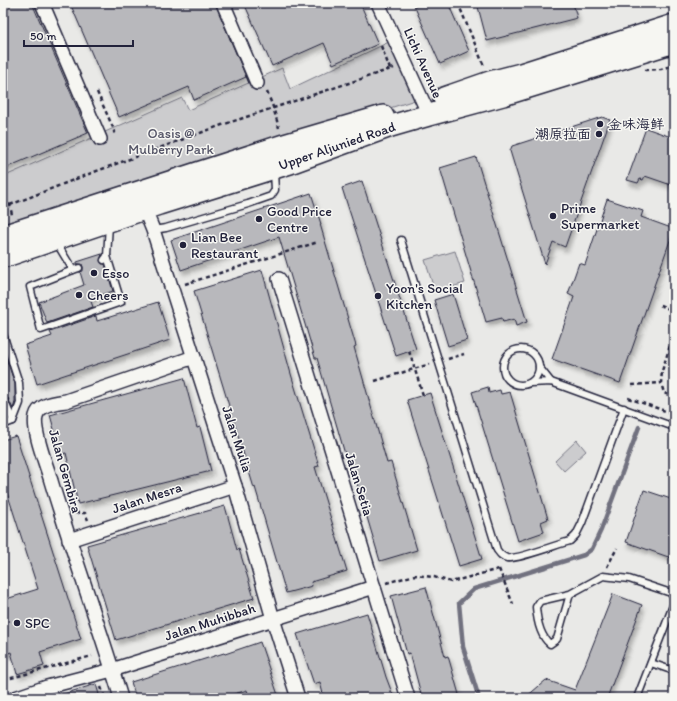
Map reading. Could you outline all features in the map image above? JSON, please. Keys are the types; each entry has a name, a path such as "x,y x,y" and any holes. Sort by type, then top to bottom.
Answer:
{"main road":[{"name":"Upper Aljunied Road","path":"426,110 490,82 521,74 674,25"},
{"name":"Upper Aljunied Road","path":"5,228 141,201 271,159 337,129 503,95 674,42"},
{"name":"Upper Aljunied Road","path":"3,257 110,221 141,201"}],"street":[{"path":"42,3 100,139"},
{"path":"222,3 257,84"},
{"name":"Lichi Avenue","path":"378,3 426,110"},
{"name":"Jalan Mulia","path":"141,201 153,230 235,486 273,619 298,698"},
{"name":"Jalan Setia","path":"279,280 408,698"},
{"name":"Jalan Gembira","path":"121,698 69,540 36,430 35,420 38,411 48,404 66,401 194,357"},
{"name":"Jalan Mesra","path":"69,540 235,486"},
{"name":"Jalan Muhibbah","path":"15,698 47,687 112,670 374,587"}],"lane":[{"path":"153,230 166,228 271,196 275,190 276,182 271,159"},
{"path":"55,239 76,269 30,287 41,330 121,302 105,258 110,221"},
{"path":"400,240 497,550 502,556 507,558 517,557 570,541 573,538 582,523 624,408"},
{"path":"3,334 19,383 20,403 13,421 3,425"},
{"path":"530,383 535,379 539,367 538,361 535,355 529,350 514,350 507,355 504,362 504,371 507,378 514,384 522,385 551,382 674,427"},
{"path":"539,367 551,382"},
{"path":"3,400 13,421"},
{"path":"570,594 558,639 550,644 543,639 536,607 540,602 570,594 603,576 630,579 674,594"},
{"path":"637,698 674,603"},
{"path":"651,662 674,671"}],"path":[{"path":"463,3 458,4 490,82"},
{"path":"10,204 86,174 273,107 406,64"},
{"path":"257,84 268,93 279,128"},
{"path":"3,200 10,204 12,215 5,228"},
{"path":"183,285 318,242"},
{"path":"660,305 674,310"},
{"path":"674,333 662,371 660,383 664,393 674,397"},
{"path":"409,351 423,395"},
{"path":"375,381 464,354"},
{"path":"632,385 660,383"},
{"path":"628,397 674,414"},
{"path":"603,576 617,548"},
{"path":"497,550 499,569 512,604"},
{"path":"374,587 415,575 434,577 452,582 499,569"},
{"path":"4,680 92,656"},
{"path":"3,676 4,698"}],"green space":[{"name":"Oasis @ Mulberry Park","path":"393,40 418,99 3,232 3,177 182,98 188,110 282,68 290,89"},
{"path":"455,251 465,283 435,292 425,260"},
{"path":"577,440 586,451 564,471 555,461"}],"building":[{"path":"3,3 32,3 88,133 3,169"},
{"path":"70,3 215,3 246,77 194,100 189,87 119,117"},
{"path":"244,3 360,3 378,44 333,64 324,43 272,66"},
{"path":"413,3 448,3 469,51 440,64"},
{"path":"477,3 573,3 577,18 487,41"},
{"path":"602,117 610,120 565,247 553,242 545,264 510,151 512,146"},
{"path":"646,128 674,138 674,186 645,176 643,180 640,179 638,183 627,180"},
{"path":"476,157 527,322 516,326 514,319 503,322 502,318 486,322 440,168"},
{"path":"362,181 416,349 396,356 342,188"},
{"path":"311,193 356,346 354,347 387,463 391,462 417,550 380,561 350,460 347,461 317,358 315,358 279,237 181,270 171,240"},
{"path":"607,199 643,211 641,217 674,229 620,383 552,359 574,297 568,294 579,263 585,265"},
{"name":"Cheers","path":"102,254 100,261 102,264 105,264 113,291 90,299 93,307 47,323 39,302 84,285 80,272 83,271 83,267 82,264 77,264 77,262"},
{"path":"262,270 319,466 315,467 347,571 311,582 312,586 286,593 255,487 254,488 194,291"},
{"path":"453,294 467,340 448,346 434,300"},
{"path":"158,302 170,340 37,384 25,345 52,336 50,332 96,316 97,321"},
{"path":"4,352 15,384 15,402 13,409 8,398 3,396"},
{"path":"184,378 197,428 200,427 211,471 78,504 66,453 61,454 50,415"},
{"path":"488,387 489,393 500,390 501,394 510,392 548,519 541,522 544,532 518,541 472,392"},
{"path":"430,393 482,559 459,566 407,400"},
{"path":"16,436 81,639 40,652 44,666 17,674 11,652 6,654 3,645 3,600 38,589 3,480 3,440"},
{"path":"644,490 674,500 674,559 626,542"},
{"path":"225,506 237,550 239,549 254,598 116,640 87,545"},
{"path":"426,587 445,657 448,656 460,698 422,698 410,653 407,654 391,596"},
{"path":"613,594 642,605 607,698 525,698 546,680 575,690"},
{"path":"367,613 386,677 394,698 324,698 320,682 314,684 297,634"},
{"path":"260,642 279,698 249,698 247,690 222,698 136,698 131,682"},
{"path":"96,684 100,698 60,698 60,695"}],"waterway":[{"path":"479,698 463,647 459,603 474,589 584,555 592,549 601,530 639,427"}],"place":[{"name":"金味海鲜","path":"600,124"},
{"name":"潮原拉面","path":"599,134"},
{"name":"Prime Supermarket","path":"553,216"},
{"name":"Good Price Centre","path":"259,219"},
{"name":"Lian Bee Restaurant","path":"183,245"},
{"name":"Esso","path":"94,273"},
{"name":"Cheers","path":"79,295"},
{"name":"Yoon's Social Kitchen","path":"378,296"},
{"name":"SPC","path":"17,623"}]}
